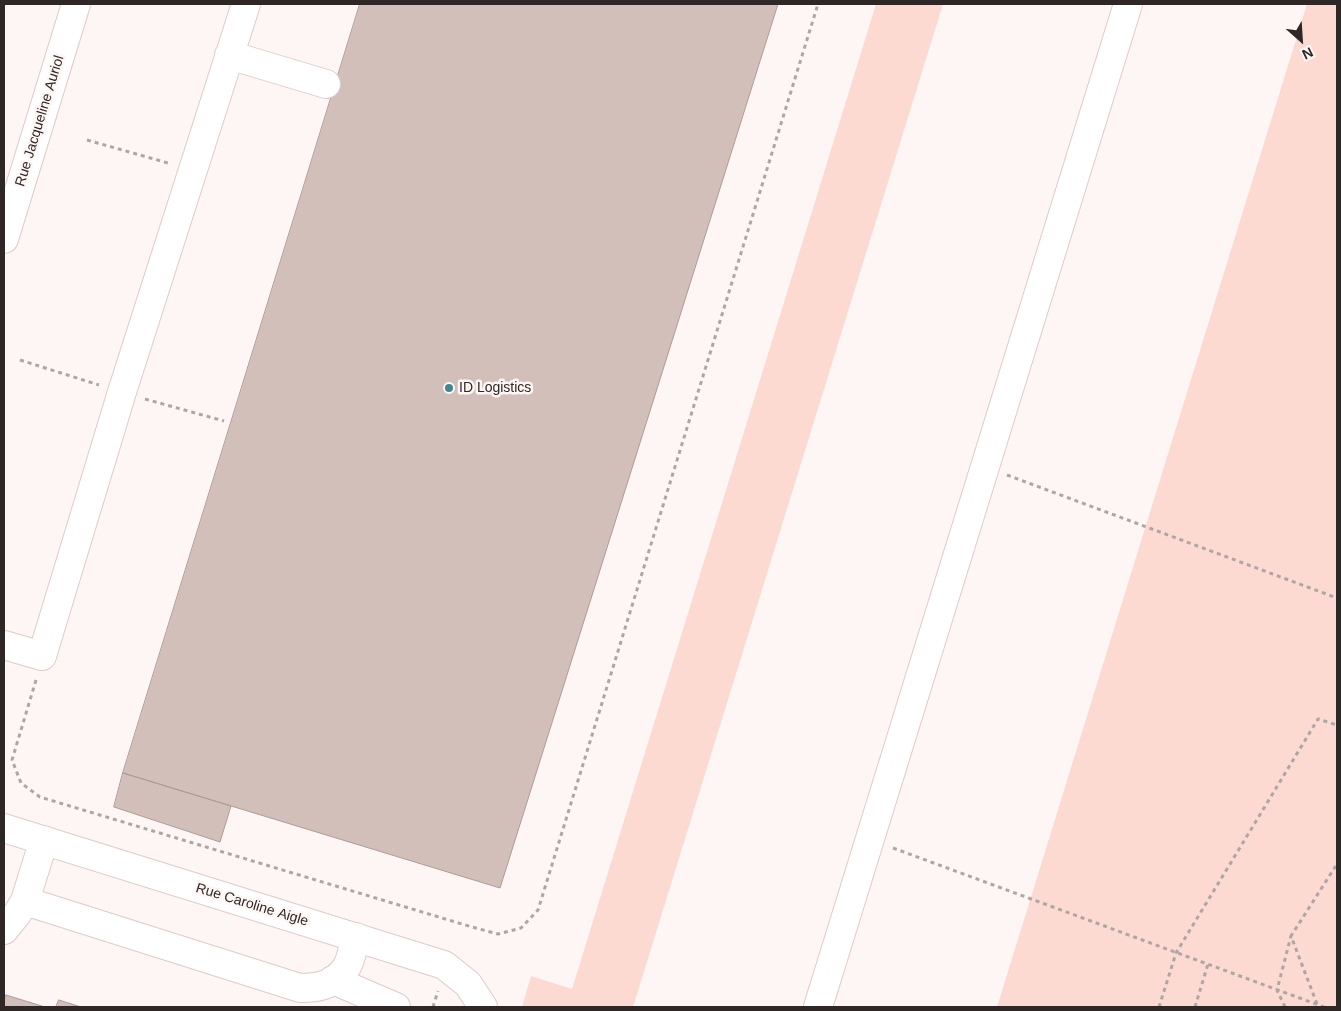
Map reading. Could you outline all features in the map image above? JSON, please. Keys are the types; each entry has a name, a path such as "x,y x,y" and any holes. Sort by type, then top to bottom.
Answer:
{"street":[{"name":"Rue Jacqueline Auriol","path":"4,239 76,4"},
{"path":"4,645 42,656 122,392 246,4"},
{"path":"818,1007 1128,4"},
{"path":"229,55 326,84"},
{"name":"Rue Caroline Aigle","path":"4,828 444,965 468,984 483,1007"},
{"path":"4,930 25,901 44,840"},
{"path":"25,901 300,988 317,988 334,980 347,967 356,938"},
{"path":"334,980 396,1007"}],"path":[{"path":"42,656 12,760 21,783 40,797 472,927 498,934 521,928 538,910 818,4"},
{"path":"87,140 193,170"},
{"path":"985,467 1337,598"},
{"path":"1159,1007 1176,953 1318,718 1337,725"},
{"path":"870,840 1324,1007"},
{"path":"1285,1007 1277,990 1291,936 1337,864"},
{"path":"1291,936 1318,1006"},
{"path":"1195,1007 1208,964"},
{"path":"433,1007 439,986"}],"shaded area":[{"path":"876,4 943,4 633,1007 522,1007 531,976 572,989"},
{"path":"1307,4 1337,4 1337,1007 997,1007"}],"building":[{"name":"ID Logistics","path":"360,4 778,4 500,888 123,773"},
{"path":"123,773 231,806 220,842 114,807"},
{"path":"6,995 45,1007 4,1007"},
{"path":"59,1000 81,1007 56,1007"}],"place":[{"name":"ID Logistics","path":"449,388"}]}
